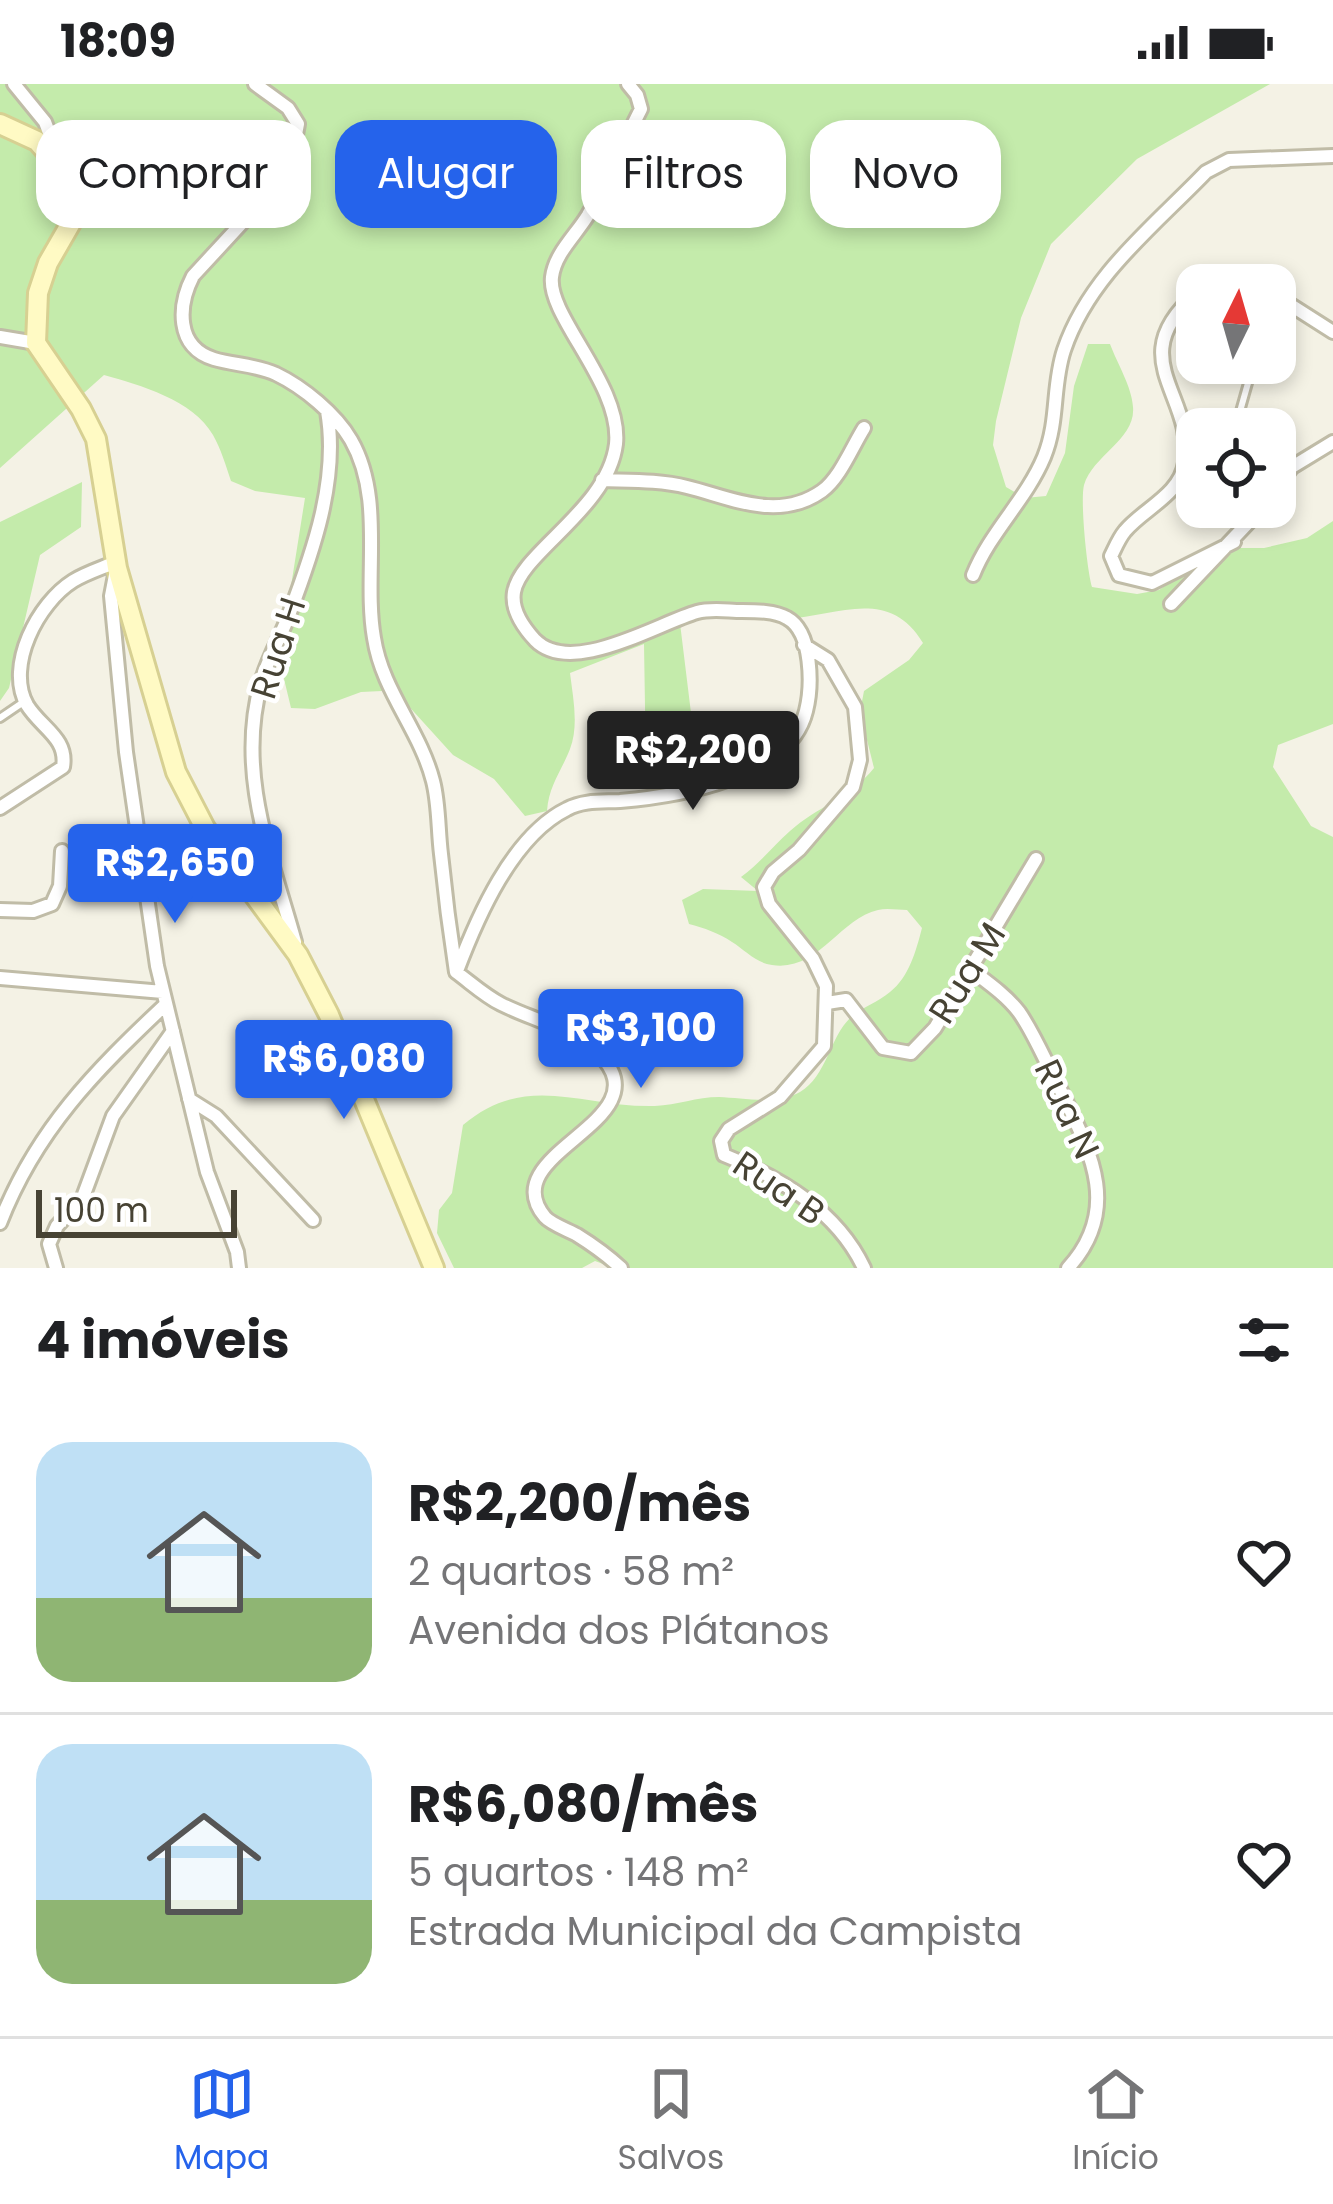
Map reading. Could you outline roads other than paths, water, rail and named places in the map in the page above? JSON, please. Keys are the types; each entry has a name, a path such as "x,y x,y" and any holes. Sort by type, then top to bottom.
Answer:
{"main road":[{"path":"0,124 36,141"},
{"path":"67,228 38,293 36,343 96,439 116,565 176,772 205,828 298,955 329,1015 434,1268"}],"street":[{"path":"14,84 43,120"},
{"path":"255,84 288,108 298,124 289,172 194,276 179,314 187,337 209,358 282,376 326,410 362,460 374,562 372,632 380,671 417,738 433,782 456,972 495,1001 596,1050 608,1064 617,1085 615,1101 549,1162 538,1177 536,1194 545,1217 621,1268"},
{"path":"456,972 475,924 502,876 541,828 565,810 586,802 637,799 717,784 782,751 805,717 810,689 804,645 800,631 788,618 759,611 702,610 574,655 539,644 517,617 514,591 526,569 592,499 616,444 607,395 551,291 552,272 586,218 640,109 628,84"},
{"path":"973,575 981,555 1041,464 1055,427 1062,357 1075,319 1093,288 1206,172 1229,160 1333,156"},
{"path":"1296,309 1333,332"},
{"path":"1176,314 1167,327 1161,361 1183,433 1185,464 1174,487 1125,531 1111,556 1119,575 1152,583 1234,542"},
{"path":"0,337 36,343"},
{"name":"Rua H","path":"298,955 252,791 252,746 261,682 290,614 325,503 331,436 326,410"},
{"path":"602,480 688,487 770,508 802,501 826,489 863,428"},
{"path":"1296,465 1333,442"},
{"path":"1171,604 1246,528"},
{"path":"0,808 63,766 60,741 25,701 21,659 35,622 71,582 116,565 111,596 126,752 164,998 207,1172 237,1252 238,1268"},
{"path":"804,645 827,660 855,707 860,760 853,787 764,887 769,904 813,959 826,986 827,1004"},
{"path":"0,910 33,911 52,904 60,886 62,851"},
{"name":"Rua M","path":"827,1004 846,1000 884,1048 910,1053 935,1028 1036,859"},
{"name":"Rua N","path":"970,968 1018,1011 1085,1140 1098,1176 1098,1209 1079,1256 1067,1268"},
{"path":"0,978 164,998"},
{"path":"0,1223 35,1148 94,1072 164,998"},
{"name":"Rua B","path":"827,1004 824,1046 780,1097 729,1129 721,1141 724,1154 816,1204 849,1240 864,1268"},
{"path":"56,1268 50,1244 57,1226 83,1196 113,1115 172,1031"},
{"path":"189,1099 216,1116 313,1220"}],"lane":[{"path":"0,718 25,701"}]}
